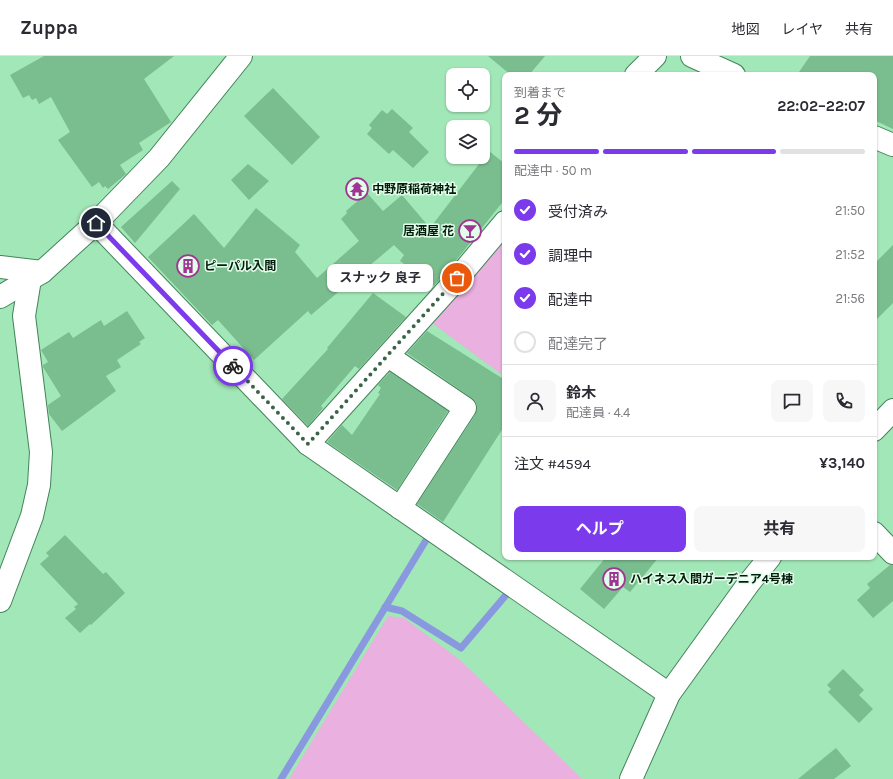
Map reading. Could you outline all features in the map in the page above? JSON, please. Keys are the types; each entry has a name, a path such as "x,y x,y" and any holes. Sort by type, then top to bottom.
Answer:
{"street":[{"path":"0,297 36,276 96,223 159,158 241,56"},
{"path":"639,72 655,56"},
{"path":"692,56 727,72"},
{"path":"877,138 893,145"},
{"path":"96,223 308,444 669,694"},
{"path":"308,444 388,356 502,225"},
{"path":"0,267 36,276"},
{"path":"0,601 32,516 39,485 41,452 24,316 36,276"},
{"path":"388,356 465,408 400,508"},
{"path":"877,427 893,410"},
{"path":"877,536 893,553"},
{"path":"631,779 669,694 749,583 768,560"}],"shaded area":[{"path":"502,240 502,375 432,323 476,274"},
{"path":"388,616 404,618 460,660 582,779 289,779"}],"building":[{"path":"44,56 174,56 144,79 171,122 139,143 143,150 120,165 126,174 108,189 105,186 103,188 99,182 92,187 58,140 70,132 51,97 39,104 36,98 32,100 29,95 23,98 10,75"},
{"path":"488,56 545,56 532,72 507,72"},
{"path":"810,56 893,56 893,129 877,121 877,72 799,72"},
{"path":"273,88 320,137 292,165 244,116"},
{"path":"392,109 413,128 409,132 429,152 413,168 393,150 389,154 367,134 372,128 369,125 382,110 387,114"},
{"path":"490,152 502,162 502,203 434,286 400,261 404,255 394,245 311,315 308,311 254,360 218,320 212,325 148,257 194,214 224,248 256,208 300,245 295,252 317,278 359,241 341,219 347,213 346,211 367,193 383,211 402,195 430,228 479,164 490,164"},
{"path":"248,164 269,181 249,200 231,180"},
{"path":"172,181 180,189 135,243 121,227"},
{"path":"893,245 893,303 877,319 877,261"},
{"path":"373,293 406,317 359,369 355,366 321,406 323,408 308,426 282,399 328,349 327,348"},
{"path":"127,311 145,338 139,342 141,344 117,360 121,367 106,376 116,391 62,431 49,414 48,405 61,396 43,367 43,365 48,362 41,350 69,332 73,338 101,320 104,326"},
{"path":"427,331 502,378 502,430 443,522 417,504 475,415 477,408 476,402 407,353"},
{"path":"390,372 448,411 397,490 327,442 342,425 352,435 380,394 378,393 381,388 378,385"},
{"path":"65,535 103,574 106,572 125,593 91,625 90,624 80,633 65,618 76,609 74,607 78,604 40,564 49,556 46,553"},
{"name":"ハイネス入間ガーデニア4号棟","path":"604,560 657,560 630,592 623,587 604,609 580,589"},
{"path":"890,565 893,565 893,601 873,618 857,600 870,588 867,584"},
{"path":"843,669 864,690 859,695 873,709 859,723 828,692 831,689 827,685"},
{"path":"836,748 851,766 834,779 798,779"}],"waterway":[{"path":"281,779 431,532"},
{"path":"385,607 402,611 461,648 512,588"}],"way so far":[{"path":"233,366 308,444 457,278"}],"place":[{"name":"中野原稲荷神社","path":"357,189"},
{"name":"居酒屋 花","path":"470,231"},
{"name":"ピーパル入間","path":"188,266"},
{"name":"スナック 良子","path":"457,278"},
{"name":"ハイネス入間ガーデニア4号棟","path":"614,579"}],"route":[{"path":"96,223 233,366"}]}
